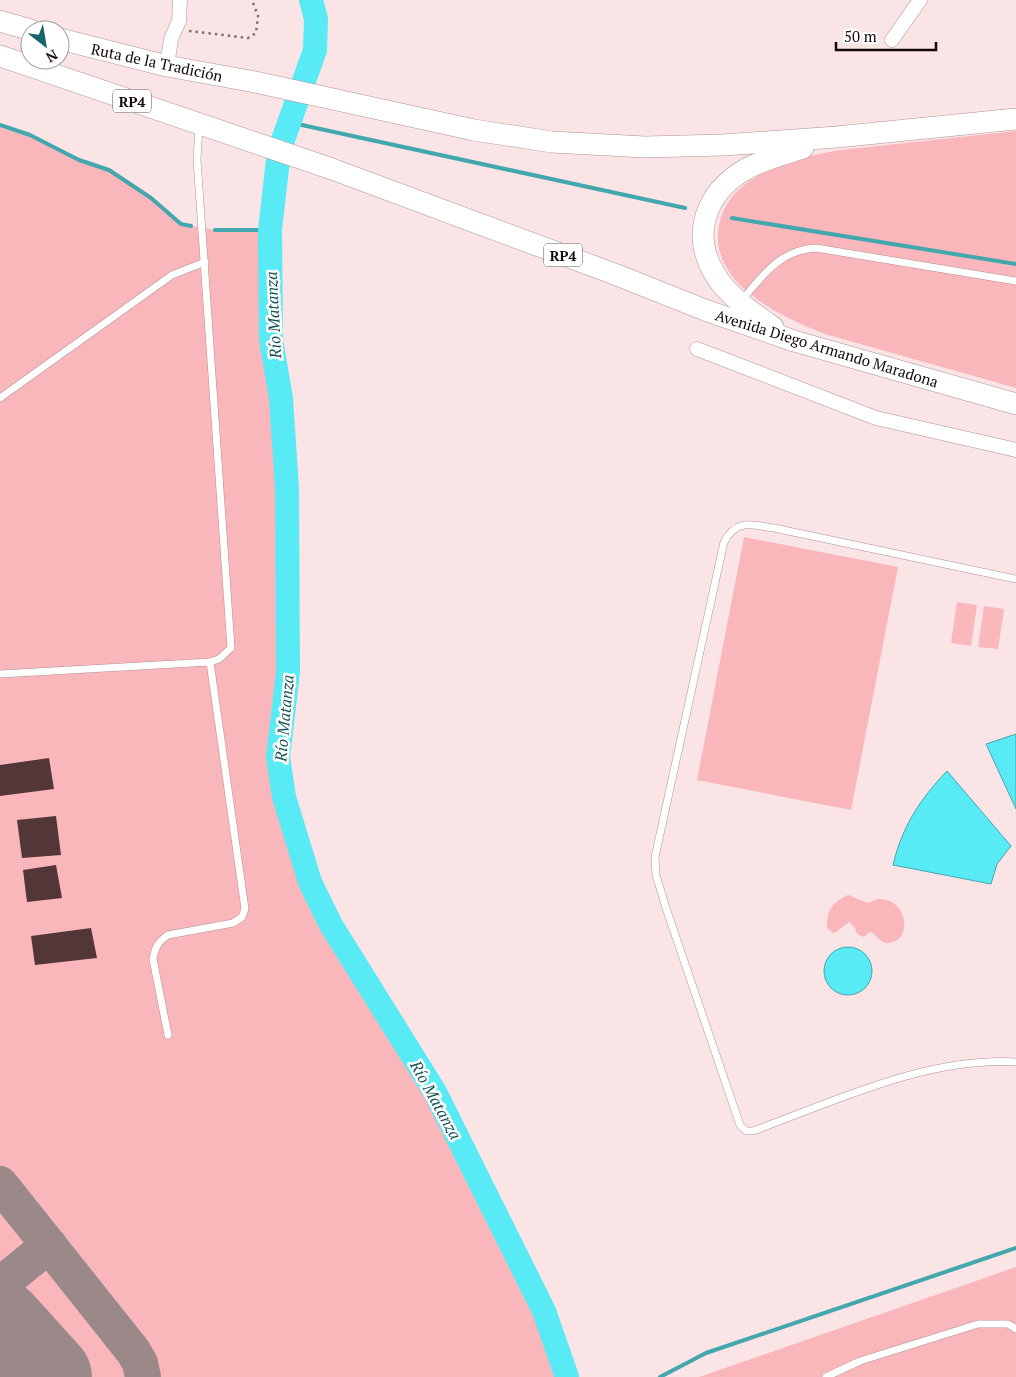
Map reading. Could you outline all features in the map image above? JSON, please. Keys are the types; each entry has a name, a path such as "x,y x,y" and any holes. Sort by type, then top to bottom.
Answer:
{"main road":[{"path":"0,21 20,27"},
{"name":"Ruta de la Tradición","path":"70,41 167,66 254,82 474,130 552,142 645,147 724,145 837,137"},
{"name":"RP4","path":"0,56 199,123"},
{"path":"794,342 740,302 717,277 709,262 704,247 704,224 709,204 722,188 745,170 776,156 837,137 1016,119"},
{"name":"Avenida Diego Armando Maradona","path":"199,123 332,169 794,342 1016,404"}],"street":[{"path":"167,66 171,39 179,22 180,0"},
{"path":"892,40 920,0"},
{"path":"697,349 876,418 1016,450"}],"lane":[{"path":"0,674 210,662 226,654 232,648 197,160 199,123"},
{"path":"740,302 779,259 806,249 816,248 1016,281"},
{"path":"0,398 172,275 205,262"},
{"path":"1016,578 774,528 745,524 736,526 724,542 655,857 656,875 666,908 740,1125 746,1131 753,1131 907,1076 975,1062 1016,1062"},
{"path":"168,1035 153,959 155,947 159,940 168,934 233,922 242,917 245,909 210,662"},
{"path":"826,1377 860,1362 978,1324 1008,1324 1016,1329"}],"path":[{"path":"179,22 190,32 248,38 256,32 258,16 252,0"}],"shaded area":[{"path":"0,125 30,135 79,160 109,170 151,198 181,224 215,230 270,230 271,340 281,398 287,489 288,672 278,757 284,797 310,882 331,925 435,1092 544,1311 567,1377 0,1377"},
{"path":"1016,131 1016,388 825,334 803,325 751,295 733,277 722,258 718,237 722,216 731,199 744,185 781,165 801,158 841,150"},
{"path":"744,537 898,567 851,810 697,780"},
{"path":"957,602 977,605 971,646 951,643"},
{"path":"984,606 1004,609 998,649 978,647"},
{"path":"848,895 868,903 879,899 888,900 896,905 904,919 902,935 897,940 886,943 870,932 864,937 857,934 855,928 849,922 833,933 827,928 829,911 834,904"},
{"path":"1016,1267 1016,1377 699,1377"}],"water":[{"path":"1016,734 1016,809 986,744"},
{"path":"947,771 1011,846 997,864 991,884 893,865 901,838 913,814 928,792"},
{"path":"848,947 857,949 865,954 870,962 872,971 870,980 865,988 857,993 848,995 839,993 831,988 826,980 824,971 826,962 831,954 839,949"}],"building":[{"path":"49,758 54,789 0,796 0,765"},
{"path":"56,816 61,855 22,858 17,820"},
{"path":"56,865 62,898 27,902 23,870"},
{"path":"91,928 97,958 35,965 31,936"}],"waterway":[{"name":"Río Matanza","path":"311,0 316,19 315,50 279,151 270,230 271,340 281,398 287,489 288,672 278,757 284,797 310,882 331,925 435,1092 544,1311 567,1377"},
{"path":"288,122 685,208"},
{"path":"0,125 30,135 79,160 109,170 151,198 181,224 191,226"},
{"path":"732,218 1016,264"},
{"path":"215,230 270,230"},
{"path":"660,1377 706,1353 1016,1248"}],"taxiway":[{"path":"0,1184 133,1351 140,1363 143,1377"},
{"path":"0,1285 49,1245"}],"runway":[{"path":"0,1325 47,1377"}]}
